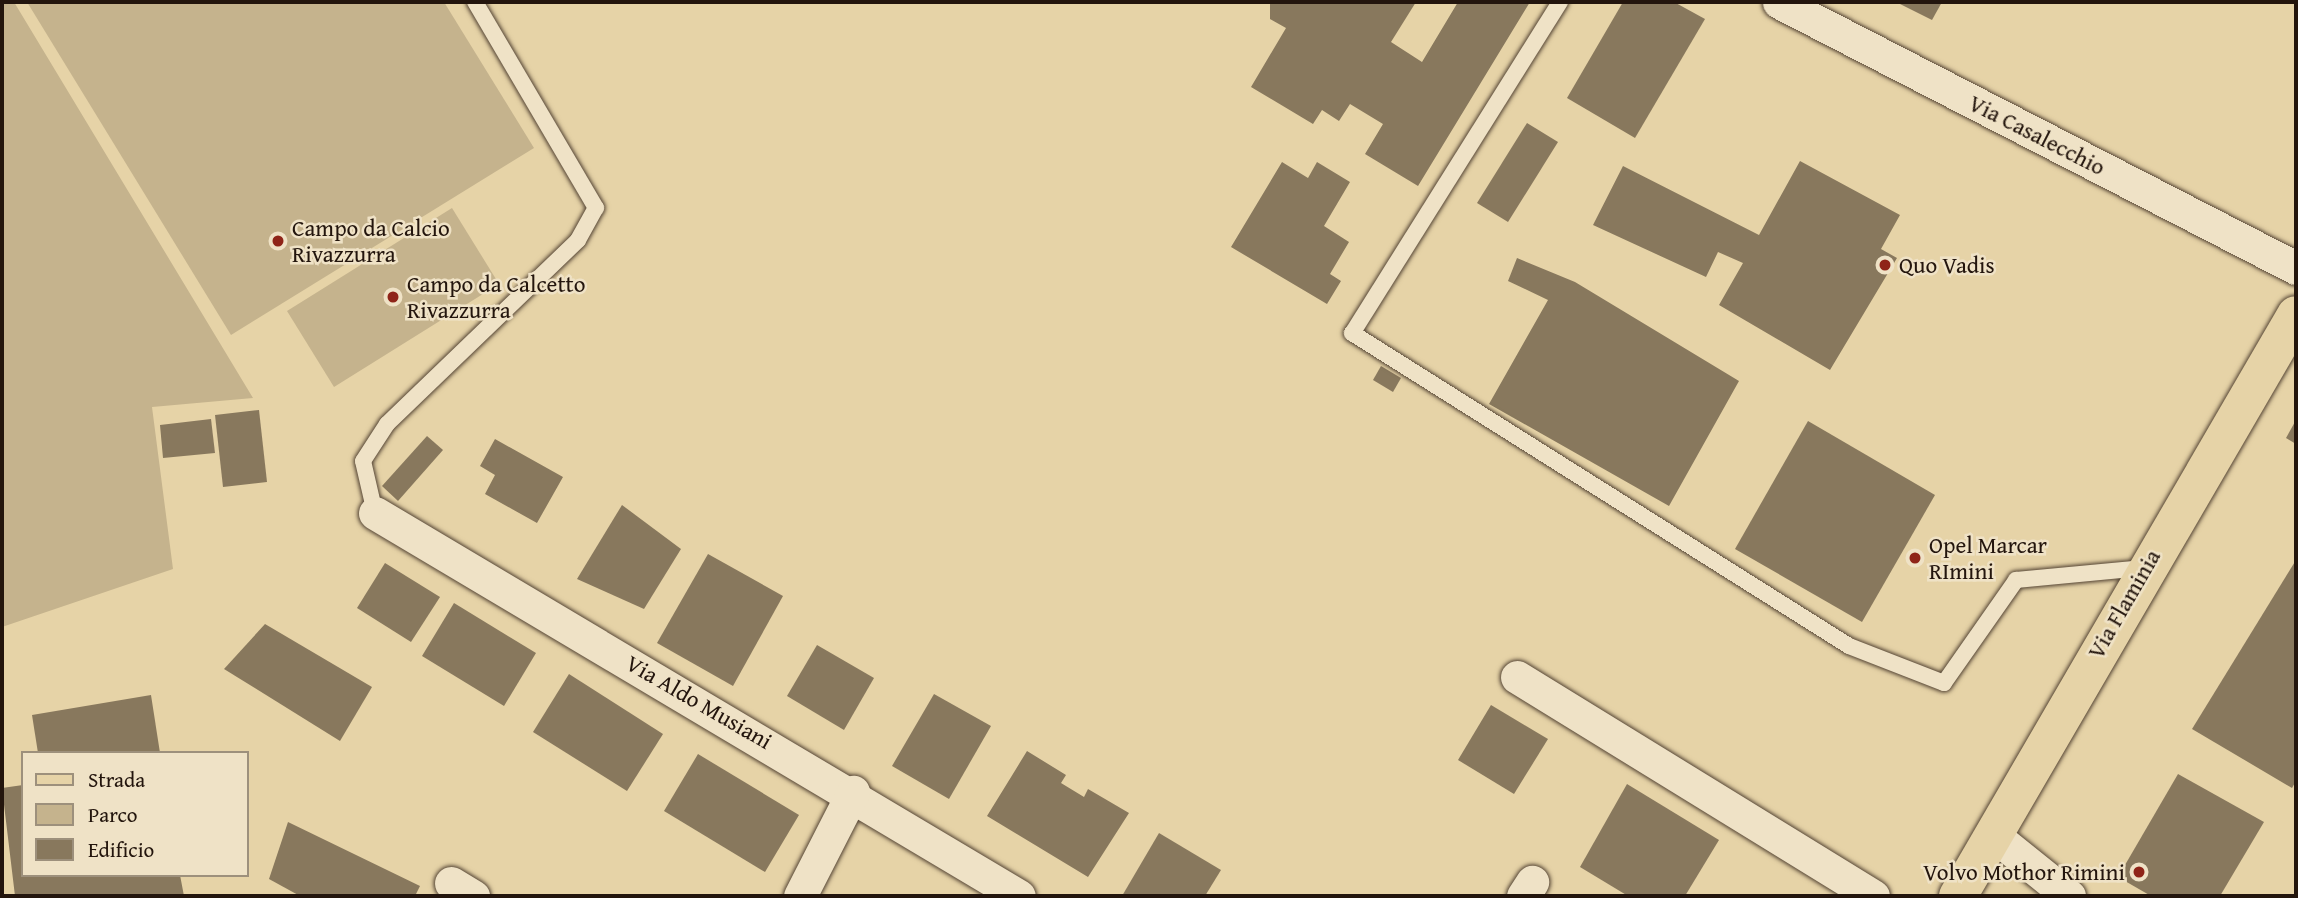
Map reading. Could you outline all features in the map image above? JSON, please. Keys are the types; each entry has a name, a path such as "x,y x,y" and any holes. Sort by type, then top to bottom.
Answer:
{"main road":[{"name":"Via Flaminia","path":"1958,896 2144,568 2296,315"}],"street":[{"name":"Via Casalecchio","path":"1779,2 2296,268"},
{"name":"Via Aldo Musiani","path":"375,513 853,792 1020,896"},
{"path":"1517,677 1873,896"},
{"path":"800,896 853,792"},
{"path":"1992,834 2069,896"}],"lane":[{"path":"375,513 363,461 387,424 578,240 596,208 475,2"},
{"path":"1560,2 1352,332 1849,646 1944,683 2016,580 2144,568"}],"green space":[{"path":"2,2 14,2 253,398 152,407 173,569 2,627"},
{"name":"Campo da Calcio Rivazzurra","path":"27,2 444,2 534,148 231,335"},
{"name":"Campo da Calcetto Rivazzurra","path":"452,208 499,284 334,387 287,311"}],"building":[{"path":"1270,2 1416,2 1391,42 1422,62 1458,2 1530,2 1418,186 1365,154 1383,124 1350,104 1339,121 1322,110 1313,124 1251,87 1286,28 1270,19"},
{"path":"1623,2 1674,2 1705,19 1635,138 1567,98"},
{"path":"1896,2 1942,2 1932,20"},
{"path":"1527,123 1558,142 1508,222 1477,203"},
{"path":"1800,161 1900,215 1881,249 1897,258 1830,370 1719,305 1743,263 1718,252 1706,277 1593,225 1623,166 1759,235"},
{"path":"1282,162 1308,178 1317,162 1350,182 1324,226 1349,242 1330,274 1341,281 1327,304 1231,247"},
{"path":"1517,258 1575,282 1739,381 1669,506 1489,404 1548,300 1508,281"},
{"path":"1381,366 1401,378 1393,392 1373,380"},
{"path":"259,410 267,482 223,487 215,415"},
{"path":"211,419 215,453 163,458 160,425"},
{"path":"2296,420 2296,444 2286,438"},
{"path":"1808,421 1935,495 1862,622 1735,549"},
{"path":"427,436 443,450 398,501 382,486"},
{"path":"495,439 563,477 537,523 485,494 495,475 480,466"},
{"path":"622,505 681,549 644,609 577,579"},
{"path":"708,554 783,596 733,686 657,643"},
{"path":"2296,560 2296,781 2292,788 2192,729"},
{"path":"385,563 440,597 411,642 357,608"},
{"path":"454,603 536,653 504,706 422,656"},
{"path":"265,624 372,687 340,741 224,669"},
{"path":"817,645 874,678 844,730 787,696"},
{"path":"569,674 663,734 627,791 533,732"},
{"path":"934,694 991,726 949,799 892,766"},
{"path":"151,695 160,751 38,751 32,715"},
{"path":"1491,705 1548,739 1514,794 1458,760"},
{"path":"1027,751 1066,775 1061,783 1084,797 1088,789 1129,813 1088,877 987,816"},
{"path":"698,754 799,815 765,872 664,811"},
{"path":"2178,774 2264,822 2220,896 2151,896 2118,877"},
{"path":"1627,784 1719,840 1685,896 1628,896 1580,867"},
{"path":"21,785 21,877 180,877 184,896 15,896 2,788"},
{"path":"288,822 420,886 415,896 300,896 269,879"},
{"path":"1159,833 1221,870 1205,896 1122,896"}],"place":[{"name":"Campo da Calcio Rivazzurra","path":"278,241"},
{"name":"Quo Vadis","path":"1885,265"},
{"name":"Campo da Calcetto Rivazzurra","path":"393,297"},
{"name":"Opel Marcar RImini","path":"1915,558"},
{"name":"Volvo Mothor Rimini","path":"2139,872"}]}
